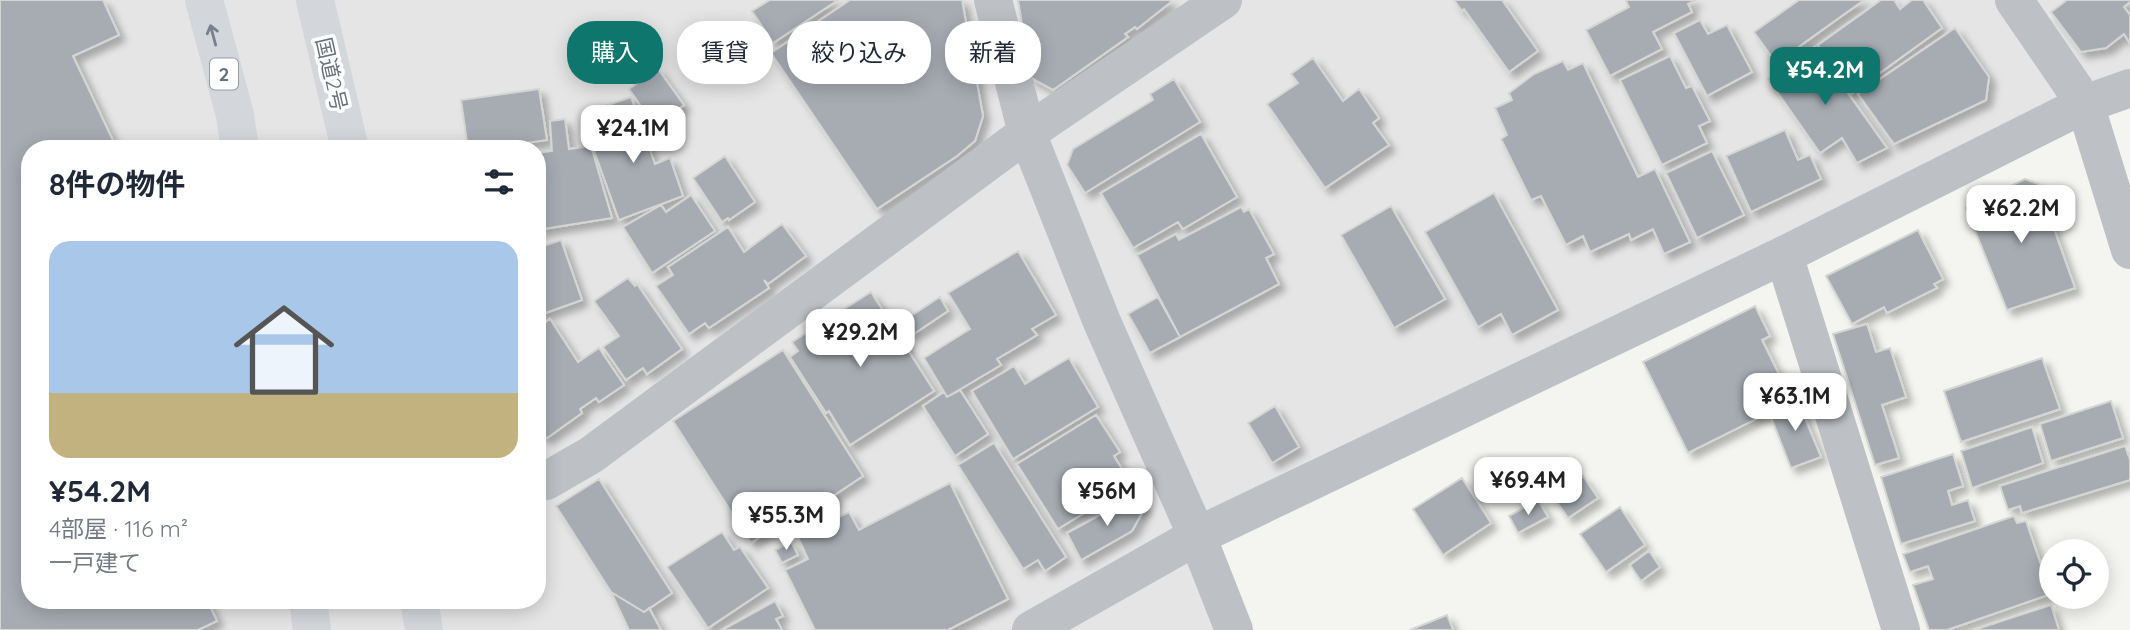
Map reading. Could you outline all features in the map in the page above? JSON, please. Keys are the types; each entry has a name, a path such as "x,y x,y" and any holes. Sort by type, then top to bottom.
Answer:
{"highway":[{"name":"2","path":"204,0 235,115 239,140"},
{"name":"国道2号","path":"315,0 348,140"},
{"path":"309,609 312,630"},
{"path":"420,609 424,630"}],"street":[{"path":"993,0 1027,133 1102,322 1198,536 1234,630"},
{"path":"546,480 591,454 1027,133 1223,0"},
{"path":"2014,0 2085,104 2130,250"},
{"path":"1031,630 1198,536 1784,255 2085,104 2130,88"},
{"path":"1784,255 1901,630"}],"shaded area":[{"path":"0,0 2130,0 2130,96 1191,557 1217,630 0,630"}],"building":[{"path":"0,0 103,0 119,35 73,56 113,140 21,140 21,609 211,609 217,621 198,630 0,630"},
{"path":"770,0 838,0 806,21 787,21 787,34 773,43 773,21 759,21 752,11"},
{"path":"850,0 962,0 966,21 945,21 945,84 977,84 983,116 975,141 877,209 792,84 931,84 931,21 819,21"},
{"path":"1018,0 1171,2 1137,29 1135,27 1125,34 1128,37 1053,90 1041,83 1041,21 1022,21"},
{"path":"1454,0 1502,0 1538,51 1509,72 1464,9 1462,11"},
{"path":"1696,0 1688,4 1692,12 1653,32 1662,49 1610,76 1586,30 1629,7 1626,1"},
{"path":"1799,0 1864,0 1776,63 1754,32"},
{"path":"1881,0 1894,0 1900,9 1912,0 1923,0 1942,28 1852,93 1818,45"},
{"path":"2067,0 2130,0 2124,7 2130,15 2130,43 2124,34 2106,48 2081,52 2051,12"},
{"path":"1700,20 1708,34 1727,25 1752,72 1707,96 1674,33"},
{"path":"1955,28 1989,77 1986,100 1894,144 1858,94"},
{"path":"787,42 787,77 773,56 773,52"},
{"path":"1815,47 1887,148 1857,163 1842,138 1820,153 1768,79"},
{"path":"1670,56 1686,88 1692,86 1710,121 1699,126 1707,143 1662,165 1620,80"},
{"path":"1313,58 1343,101 1359,89 1379,118 1373,123 1389,145 1325,188 1267,104 1298,83 1291,74"},
{"path":"1563,61 1568,70 1583,63 1638,177 1655,169 1690,242 1664,254 1653,229 1631,240 1629,234 1590,252 1583,236 1566,245 1541,196 1531,200 1501,139 1507,135 1495,108 1512,100 1509,93 1534,74"},
{"path":"663,76 684,105 655,126 629,89 636,84 663,84"},
{"path":"1174,79 1200,122 1085,193 1067,165 1073,149 1153,100 1150,94"},
{"path":"539,89 547,140 467,140 461,100"},
{"path":"631,97 642,128 632,132 642,129 655,164 670,158 683,196 619,220 592,145 616,136 605,106"},
{"path":"565,119 569,149 591,146 612,218 546,229 546,152 552,151 550,121"},
{"path":"1785,130 1798,160 1810,155 1821,179 1751,212 1726,156"},
{"path":"1201,134 1237,197 1183,229 1178,222 1133,248 1101,193"},
{"path":"1712,151 1744,215 1697,238 1666,173"},
{"path":"725,156 755,202 722,222 693,178"},
{"path":"2025,179 2038,184 2075,288 2007,310 1966,208"},
{"path":"1494,193 1558,310 1512,335 1501,314 1478,327 1425,232"},
{"path":"691,195 715,231 652,273 623,227 661,205 666,212"},
{"path":"1391,206 1445,299 1394,328 1341,235"},
{"path":"1241,207 1244,212 1249,209 1274,254 1266,258 1279,284 1180,337 1137,255 1176,234 1179,240"},
{"path":"782,224 806,256 768,284 764,280 769,288 709,328 705,323 689,334 656,286 673,275 668,267 728,227 744,252"},
{"path":"1918,230 1943,279 1934,284 1937,288 1887,313 1884,307 1852,324 1826,276"},
{"path":"561,240 582,300 546,313 546,245"},
{"path":"1018,251 1056,315 1032,329 1037,335 997,359 1001,365 947,397 924,358 970,329 948,293"},
{"path":"628,278 635,286 637,284 682,349 647,374 643,368 626,380 603,347 619,336 594,301"},
{"path":"871,292 934,391 850,445 790,357 798,351 792,342"},
{"path":"940,297 948,311 912,335 903,321"},
{"path":"1158,297 1180,337 1150,353 1128,314"},
{"path":"1755,306 1770,336 1762,340 1792,401 1688,453 1643,362"},
{"path":"550,319 578,362 599,348 624,385 599,402 596,398 580,409 582,413 547,438 546,438 546,322"},
{"path":"1867,324 1876,352 1890,348 1906,397 1882,405 1899,458 1875,465 1833,334"},
{"path":"783,350 863,476 833,496 835,499 795,524 790,517 751,543 673,421"},
{"path":"1069,358 1098,407 1013,459 972,391 1014,366 1025,384"},
{"path":"2042,358 2060,409 1961,442 1944,391"},
{"path":"960,390 988,434 955,456 923,406 944,392 947,397"},
{"path":"1795,394 1821,457 1791,468 1769,412 1792,401 1790,396"},
{"path":"2111,401 2123,438 2051,461 2040,424"},
{"path":"1275,406 1299,447 1272,463 1248,423"},
{"path":"1096,415 1120,452 1114,456 1131,484 1058,529 1017,464"},
{"path":"2032,427 2043,463 1972,488 1961,451"},
{"path":"994,443 1066,557 1045,571 1038,560 1023,569 958,465"},
{"path":"2125,446 2130,460 2130,480 2022,513 2020,506 2008,510 2000,486"},
{"path":"1953,454 1963,486 1948,491 1952,505 1968,500 1975,521 1901,544 1881,477"},
{"path":"1583,476 1598,498 1568,518 1553,496"},
{"path":"1462,478 1491,523 1443,555 1413,509"},
{"path":"599,479 672,593 644,612 611,592 556,506"},
{"path":"950,483 1008,599 948,630 815,630 785,570 808,559 798,537 849,512 859,530"},
{"path":"1137,495 1144,506 1132,531 1081,560 1067,533"},
{"path":"1538,500 1548,517 1518,533 1509,516"},
{"path":"1620,507 1645,545 1606,572 1580,534"},
{"path":"2014,516 2017,523 2026,521 2039,559 2039,598 1947,630 1929,630 1913,585 1933,579 1928,566 1910,572 1903,554"},
{"path":"722,532 734,550 740,547 768,588 708,628 667,567"},
{"path":"791,542 798,555 782,563 775,550"},
{"path":"1649,551 1660,567 1641,581 1630,565"},
{"path":"611,592 644,612 649,608 661,630 629,630"},
{"path":"775,601 783,616 776,619 782,630 722,630"},
{"path":"2039,609 2052,609 2059,630 1974,630"},
{"path":"1447,615 1453,630 1410,630"}]}
